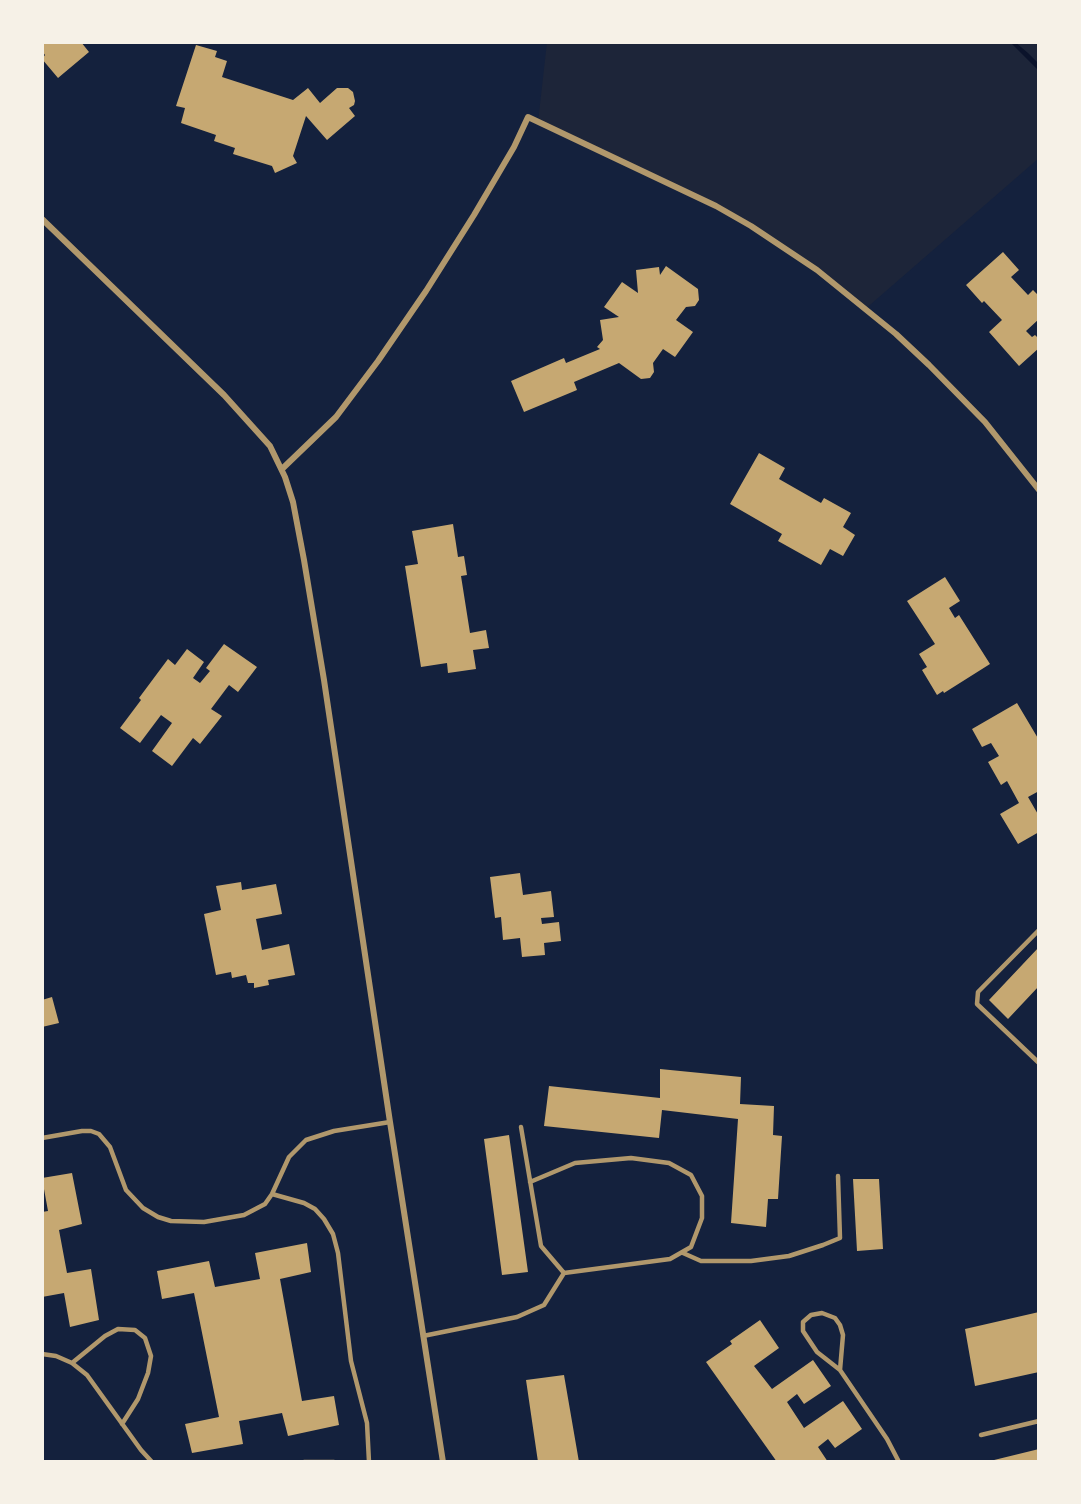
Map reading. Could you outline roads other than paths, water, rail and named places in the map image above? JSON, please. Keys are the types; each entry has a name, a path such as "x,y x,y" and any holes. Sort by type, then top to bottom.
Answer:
{"street":[{"path":"282,469 336,417 378,361 474,215 514,147 528,117 716,207 759,231 817,270 896,333 929,365 985,422 1039,490"},
{"path":"42,219 224,394 270,446 282,469 296,519 324,680 443,1462"}],"lane":[{"path":"1039,930 978,992 977,1004 1039,1063"},
{"path":"42,1138 82,1131 99,1134 110,1148 122,1182 132,1198 150,1213 171,1221 204,1222 244,1215 265,1204 289,1157 306,1140 334,1131 390,1122"},
{"path":"521,1127 541,1246 564,1273"},
{"path":"423,1336 517,1317 543,1305 564,1273 670,1259 692,1247 702,1218 702,1196 691,1175 669,1163 631,1158 575,1163 530,1182"},
{"path":"683,1253 701,1261 751,1261 789,1256 840,1238 838,1176"},
{"path":"272,1194 304,1203 315,1209 324,1218 333,1234 338,1253 351,1361 367,1423 369,1462"},
{"path":"840,1370 843,1335 840,1325 835,1318 822,1313 810,1315 803,1322 803,1331 817,1352 840,1370 887,1439 899,1462"},
{"path":"72,1363 105,1336 118,1329 135,1330 145,1338 151,1356 148,1373 138,1399 122,1424"},
{"path":"42,1354 56,1356 72,1363 87,1375 152,1462"},
{"path":"981,1435 1039,1421"},
{"path":"304,1462 334,1462"}]}
